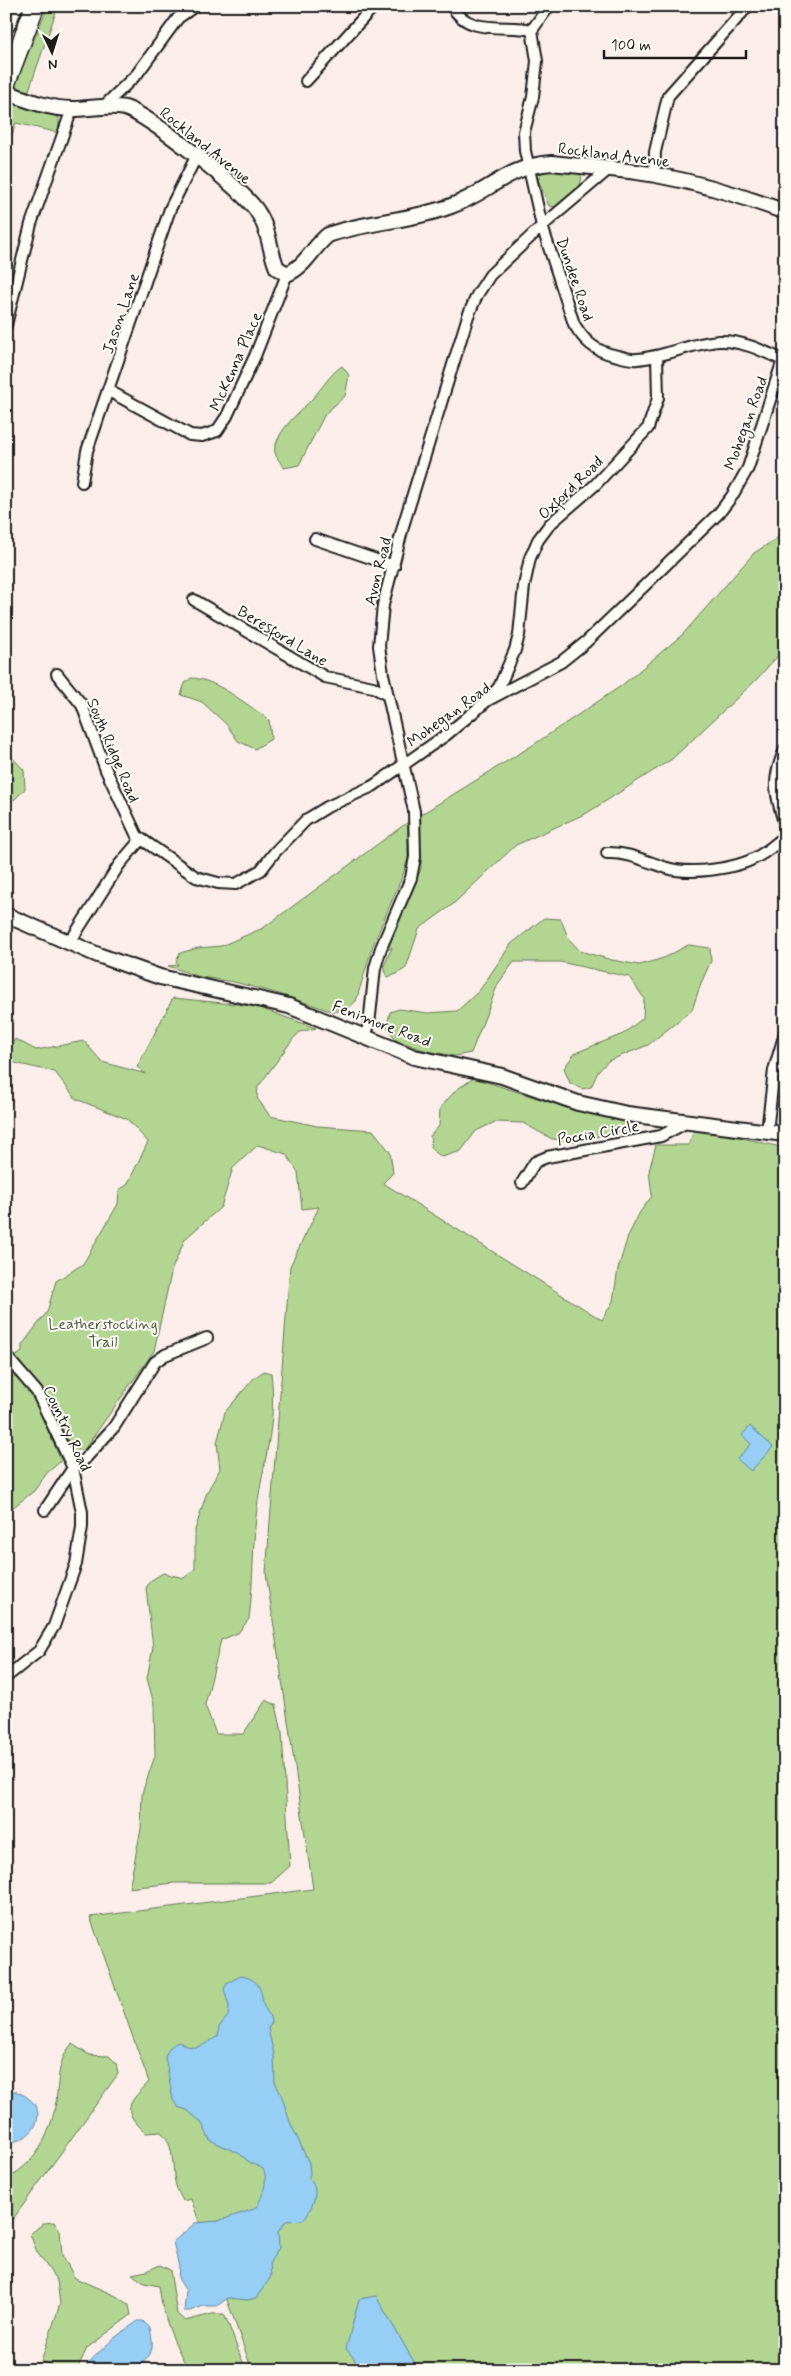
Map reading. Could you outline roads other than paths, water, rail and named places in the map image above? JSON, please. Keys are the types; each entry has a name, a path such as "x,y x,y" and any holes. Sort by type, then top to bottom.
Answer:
{"highway":[{"path":"6,24 13,6"},
{"path":"6,83 34,6"}],"street":[{"path":"105,106 137,74 178,18 195,6"},
{"path":"306,81 374,6"},
{"path":"452,6 469,23 488,28 520,27 532,30 549,6"},
{"path":"654,175 655,152 668,96 748,6"},
{"name":"Dundee Road","path":"532,30 537,61 533,97 524,132 529,166 542,226 574,324 582,339 595,349 635,360 703,343 722,341 749,346 784,361"},
{"name":"Rockland Avenue","path":"6,92 36,103 72,109 105,106 126,109 148,119 230,183 256,210 265,225 277,268 288,274 299,269 319,242 328,235 339,231 422,216 453,206 474,196 504,176 529,166 552,163 654,175 722,190 785,212"},
{"path":"6,325 31,224 72,109"},
{"name":"Jason Lane","path":"82,482 87,451 170,209 196,156"},
{"name":"Avon Road","path":"365,1036 369,1025 375,968 381,948 411,878 415,857 414,811 387,695 380,656 380,627 383,605 404,523 468,316 477,295 490,275 542,226 608,170"},
{"name":"McKenna Place","path":"109,391 190,435 202,436 217,431 227,416 255,356 288,274"},
{"name":"Oxford Road","path":"488,700 499,687 515,650 519,636 524,586 530,558 538,540 550,524 595,486 648,428 658,398 657,356"},
{"name":"Mohegan Road","path":"141,839 196,877 218,883 236,884 261,870 275,852 306,820 328,807 373,786 446,735 488,700 561,662 586,642 718,513 732,496 748,468 784,361"},
{"path":"315,539 394,566"},
{"name":"Beresford Lane","path":"194,600 325,677 374,687 387,695"},
{"name":"South Ridge Road","path":"57,674 82,705 124,812 137,836 141,839"},
{"path":"785,749 776,772 775,785 785,825"},
{"path":"607,853 621,852 669,868 687,871 731,866 756,858 772,848 785,836"},
{"path":"70,942 119,865 141,839"},
{"name":"Fenimore Road","path":"6,915 160,977 289,1006 414,1057 502,1076 578,1103 627,1114 785,1134"},
{"path":"767,1132 774,1070 785,1033"},
{"name":"Poccia Circle","path":"522,1183 535,1162 547,1157 661,1136 689,1121"},
{"path":"45,1510 73,1468 82,1462 114,1427 155,1362 165,1355 207,1338"},
{"name":"Country Road","path":"6,1356 37,1392 73,1468 82,1512 82,1526 76,1564 57,1619 46,1642 21,1667 6,1677"}],"water":[{"path":"750,1426 773,1447 751,1471 737,1459 751,1444 742,1435"},
{"path":"241,1976 251,1979 258,1985 264,2006 270,2018 271,2025 268,2028 274,2055 275,2082 290,2122 309,2163 310,2174 308,2178 314,2187 314,2199 310,2211 303,2220 286,2221 278,2232 279,2248 270,2262 271,2277 256,2298 248,2300 228,2298 217,2306 204,2306 184,2311 186,2291 178,2278 179,2267 173,2242 195,2223 218,2221 254,2209 262,2196 265,2173 263,2169 249,2162 240,2154 210,2140 201,2122 187,2110 178,2107 173,2100 165,2057 170,2048 176,2043 179,2042 195,2047 208,2043 218,2036 219,2027 228,2016 229,2006 224,1989 227,1983"},
{"path":"6,2089 26,2096 35,2105 38,2112 35,2127 30,2133 15,2141 6,2142"},
{"path":"376,2296 414,2362 421,2370 357,2370 354,2358 346,2349 359,2299"},
{"path":"138,2321 143,2321 150,2328 152,2341 152,2348 148,2357 142,2363 124,2370 85,2370 86,2365 114,2338"}],"park label":[{"name":"Leatherstocking Trail","path":"103,1332"}]}
